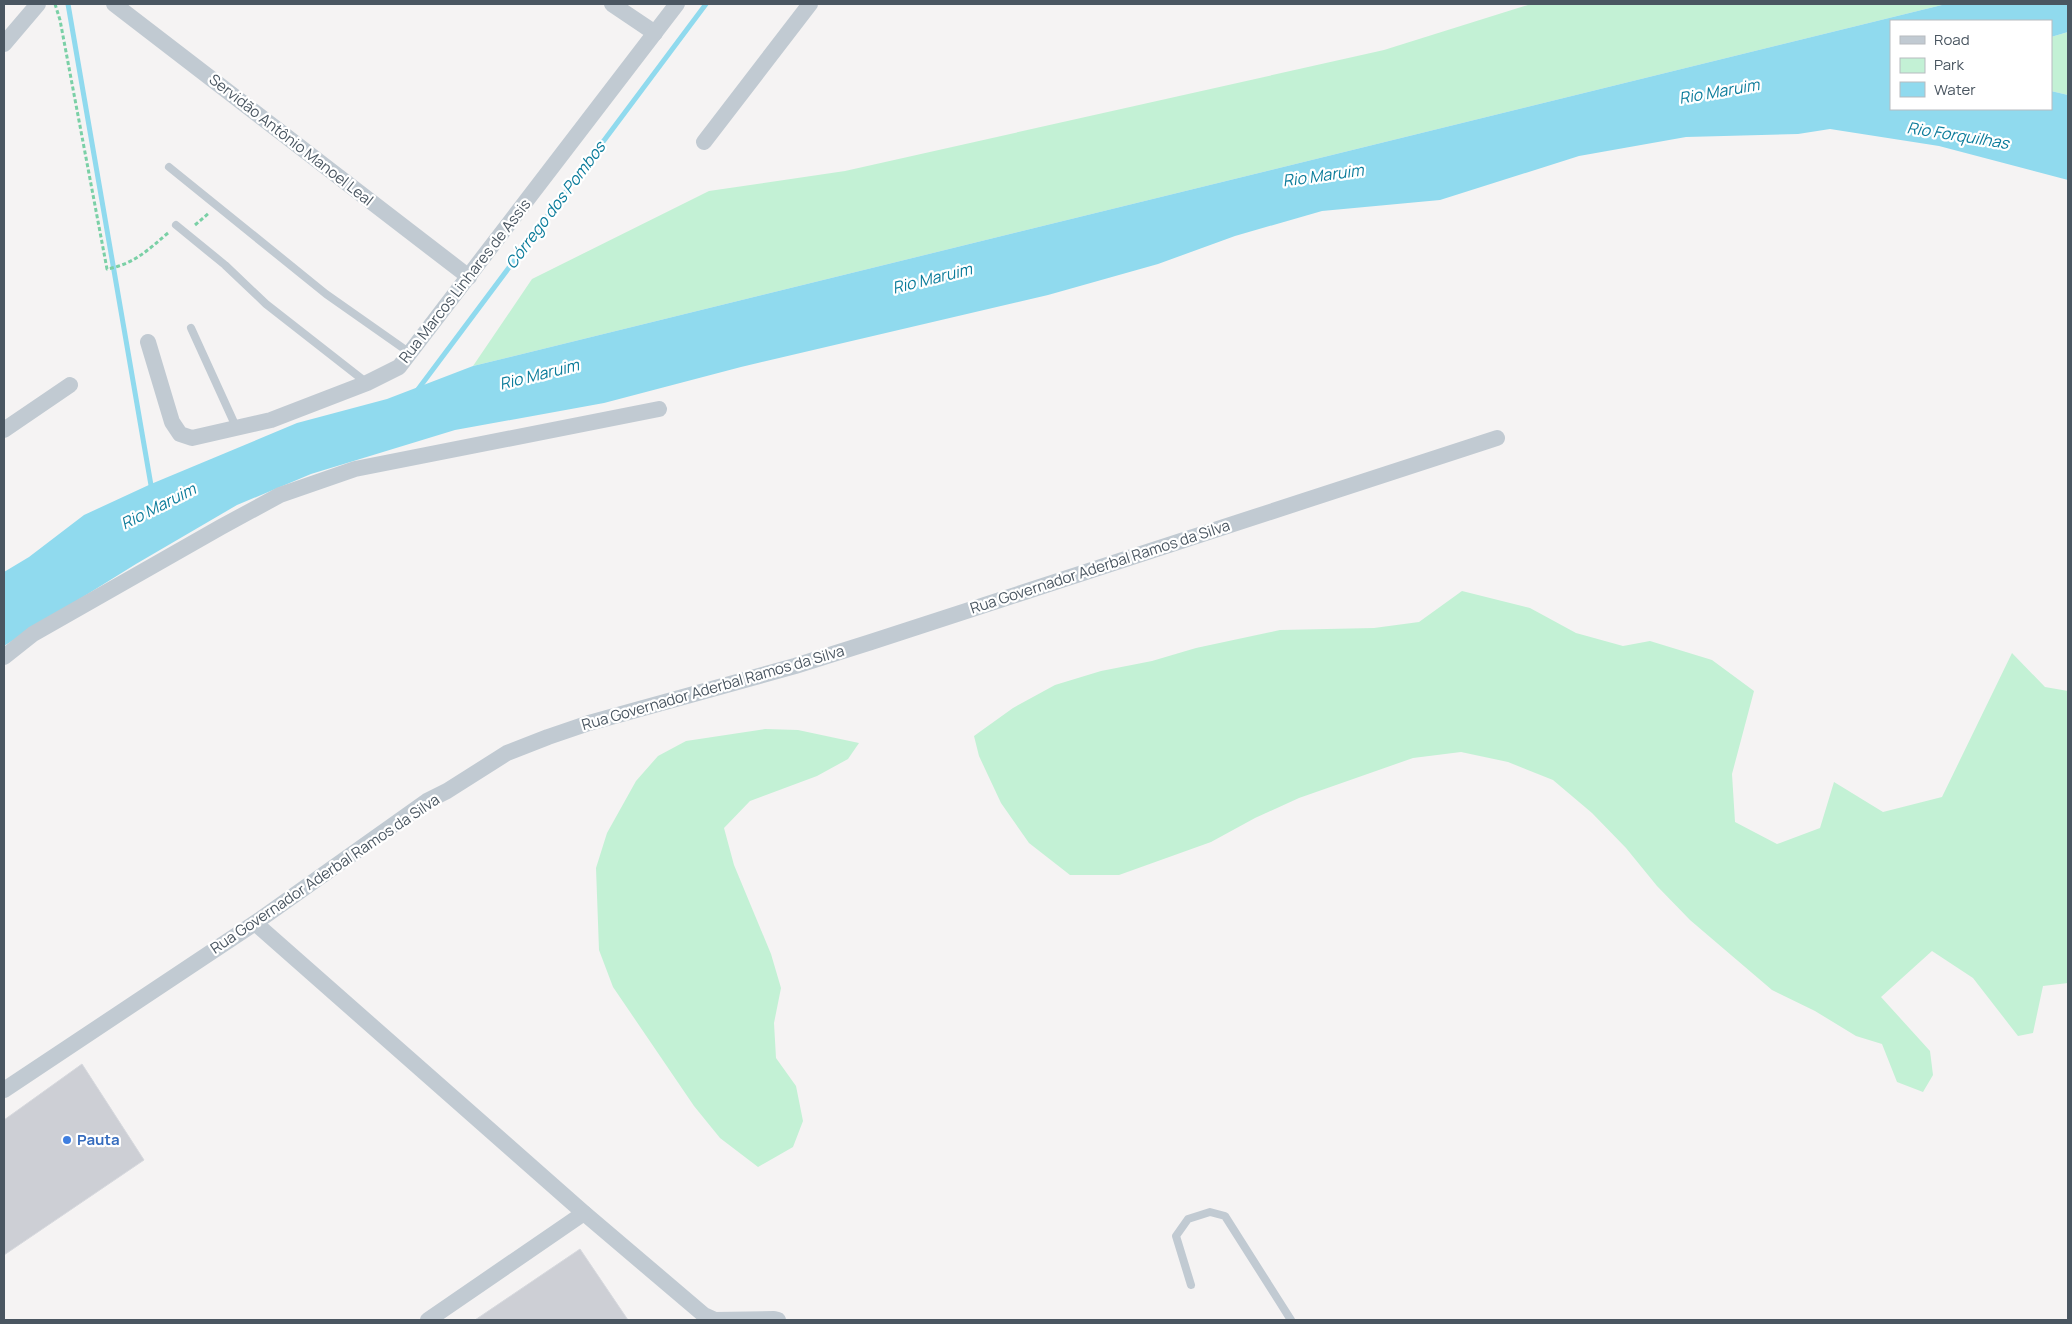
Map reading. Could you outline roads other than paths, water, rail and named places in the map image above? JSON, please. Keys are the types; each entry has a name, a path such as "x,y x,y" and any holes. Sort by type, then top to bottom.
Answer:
{"street":[{"path":"4,44 38,4"},
{"name":"Servidão Antônio Manoel Leal","path":"114,4 469,277"},
{"path":"612,4 655,33"},
{"name":"Rua Marcos Linhares de Assis","path":"148,342 170,416 180,434 197,438 271,420 366,383 399,367 677,4"},
{"path":"704,142 810,4"},
{"path":"4,430 70,385"},
{"path":"4,657 33,634 221,526 280,495 355,469 659,409"},
{"name":"Rua Governador Aderbal Ramos da Silva","path":"4,1090 255,923 427,801 447,791 507,753 548,737 861,645 1497,438"},
{"path":"255,923 584,1213 704,1315 715,1320 774,1318 778,1320"},
{"path":"428,1320 584,1213"}],"lane":[{"path":"168,167 326,294 410,353"},
{"path":"176,225 225,265 266,304 366,383"},
{"path":"191,328 237,429"},
{"path":"1191,1285 1176,1236 1188,1219 1210,1212 1225,1216 1291,1320"}],"water":[{"path":"1946,4 2068,4 2068,32 2052,37 2052,20 1890,20 1890,110 2052,110 2052,91 2068,95 2068,180 1939,146 1830,129 1798,134 1686,137 1579,156 1440,200 1322,211 1235,236 1158,264 1048,295 741,367 604,403 455,430 311,474 237,505 136,564 4,646 4,572 29,557 84,515 151,484 297,423 387,399 473,366"}],"waterway":[{"name":"Rio Maruim","path":"68,4 152,491"},
{"name":"Córrego dos Pombos","path":"416,392 706,4"}],"place":[{"name":"Pauta","path":"67,1140"}],"water label":[{"name":"Rio Forquilhas","path":"1958,135"}]}
